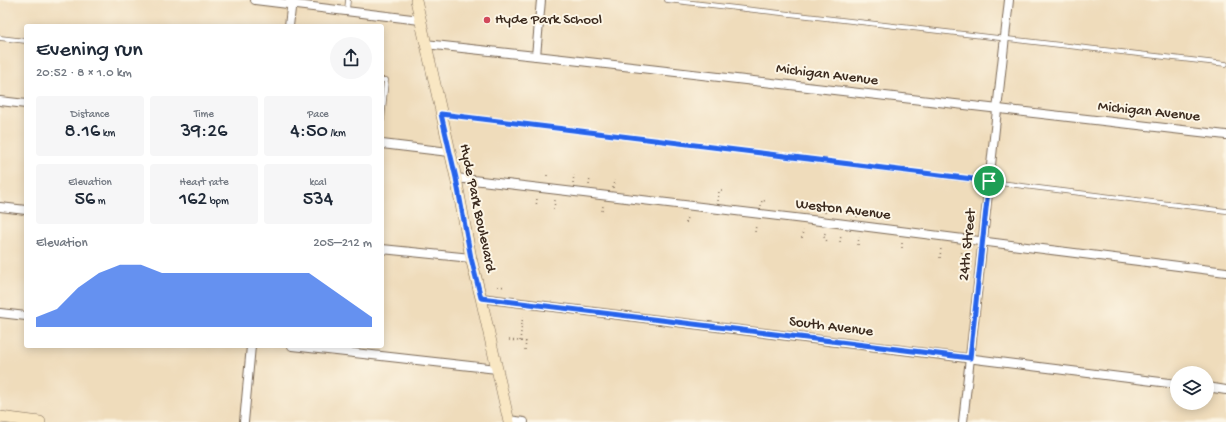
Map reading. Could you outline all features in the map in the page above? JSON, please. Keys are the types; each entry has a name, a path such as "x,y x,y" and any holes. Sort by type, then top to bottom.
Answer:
{"main road":[{"name":"Hyde Park Boulevard","path":"416,0 456,178 471,258 509,421"},
{"path":"0,417 40,422"}],"street":[{"path":"256,0 292,2 420,20"},
{"path":"536,56 541,0"},
{"name":"24th Street","path":"963,422 1009,0"},
{"path":"289,24 292,2"},
{"name":"Michigan Avenue","path":"425,44 1226,135"},
{"path":"0,101 24,104"},
{"path":"384,144 449,152"},
{"name":"Weston Avenue","path":"456,178 982,241 1226,272"},
{"path":"0,207 24,210"},
{"path":"384,249 471,258"},
{"name":"South Avenue","path":"481,298 1170,383"},
{"path":"0,313 24,316"},
{"path":"244,422 251,348"},
{"path":"310,348 497,369"},
{"path":"1214,388 1226,390"},
{"path":"509,421 524,422"}],"lane":[{"path":"347,10 348,0"},
{"path":"667,0 1226,64"},
{"path":"0,38 24,41"},
{"path":"384,80 386,80 384,100"},
{"path":"441,114 1226,211"}],"path":[{"path":"546,180 547,174"},
{"path":"573,183 574,175"},
{"path":"589,185 590,178"},
{"path":"613,188 614,180"},
{"path":"718,201 719,191 722,191"},
{"path":"536,208 537,198"},
{"path":"554,209 555,200"},
{"path":"761,206 762,200 766,201"},
{"path":"822,205 824,208 826,207 825,214"},
{"path":"602,211 603,206"},
{"path":"848,217 849,209"},
{"path":"857,218 859,211"},
{"path":"874,221 875,213"},
{"path":"686,223 687,216"},
{"path":"755,232 756,225"},
{"path":"799,236 802,236 803,230"},
{"path":"825,233 824,237 826,242"},
{"path":"840,242 841,235"},
{"path":"858,245 859,237"},
{"path":"902,242 902,248"},
{"path":"940,258 941,247"},
{"path":"961,257 962,250"},
{"path":"498,286 505,287"},
{"path":"520,341 523,314"},
{"path":"509,340 527,342 525,350"}],"place":[{"name":"Hyde Park School","path":"487,20"}],"route":[{"path":"441,114 989,181 970,358 501,301 481,298 471,258 456,178 441,114"}]}
